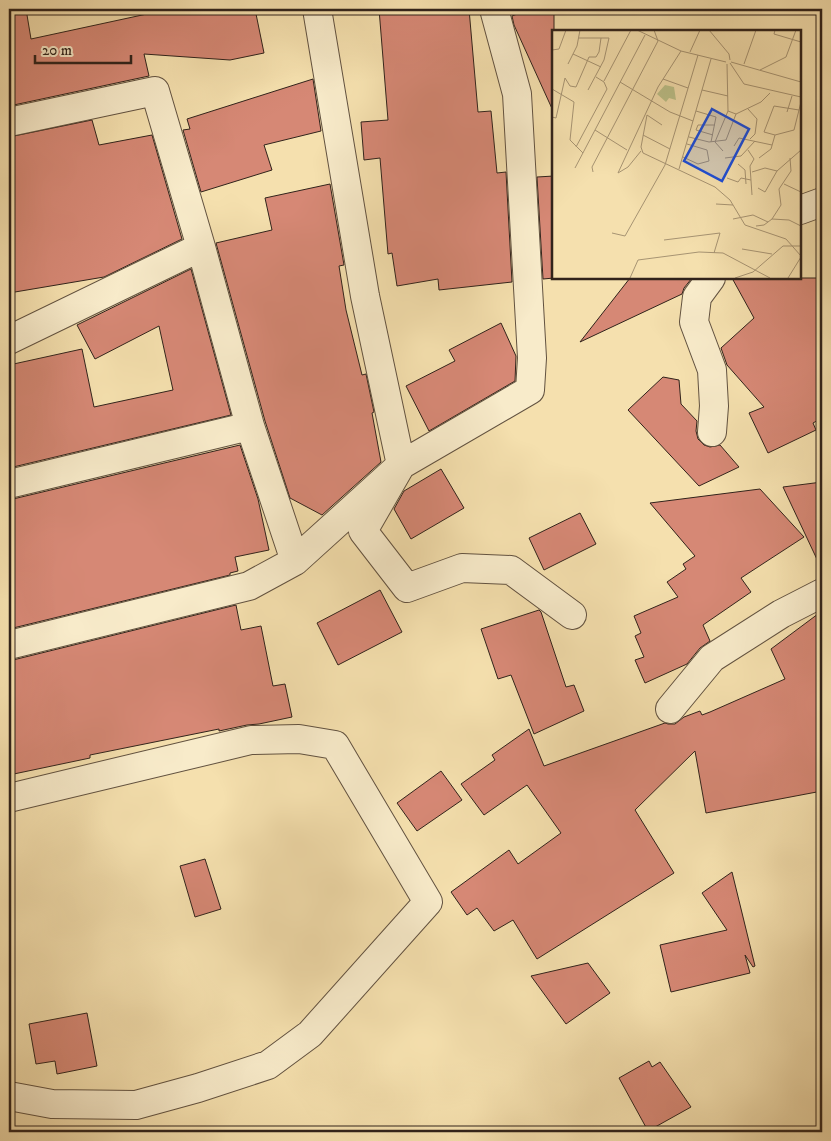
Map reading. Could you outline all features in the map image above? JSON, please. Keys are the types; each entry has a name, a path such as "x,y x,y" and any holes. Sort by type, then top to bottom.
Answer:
{"street":[{"path":"317,9 365,296 401,466 363,530 407,588 462,568 511,570 572,615"},
{"path":"9,645 249,586 295,561 401,466 530,390 532,358 517,94 494,9"},
{"path":"9,122 155,91 201,247 250,426 295,561"},
{"path":"801,210 822,202"},
{"path":"9,340 201,247"},
{"path":"710,279 697,297 694,322 712,370 714,406 712,432"},
{"path":"9,484 250,426"},
{"path":"670,709 712,658 780,614 822,594"},
{"path":"9,798 251,740 299,739 334,745 428,902 310,1034 268,1065 198,1088 136,1105 52,1104 9,1096"}],"building":[{"path":"9,9 26,9 31,39 170,9 255,9 264,53 230,60 144,54 149,76 9,106"},
{"path":"379,9 469,9 478,112 491,111 497,173 506,172 512,282 439,290 438,279 397,286 392,253 388,254 380,158 364,160 361,122 388,120"},
{"path":"530,9 554,9 554,30 552,30 552,109 514,25 512,16"},
{"path":"313,79 321,131 264,145 272,170 201,192 183,130 190,129 187,119"},
{"path":"92,120 99,145 152,135 182,239 104,277 9,293 9,137"},
{"path":"552,176 552,278 543,279 537,177"},
{"path":"330,184 344,265 339,266 346,310 362,375 366,374 374,412 372,413 381,462 322,515 290,498 265,421 216,243 272,230 265,198"},
{"path":"191,269 231,415 9,468 9,365 82,349 94,407 173,390 159,326 95,359 77,325"},
{"path":"822,278 822,418 813,423 816,430 768,453 749,413 764,407 727,365 721,348 754,318 733,279"},
{"path":"629,279 691,279 682,294 580,342"},
{"path":"501,323 516,356 515,381 429,431 406,386 455,361 449,350"},
{"path":"663,377 679,380 681,404 697,421 696,431 698,439 704,445 710,447 720,445 739,467 699,486 628,410"},
{"path":"240,445 258,499 269,550 235,557 238,571 230,573 230,575 9,629 9,499"},
{"path":"441,469 464,508 411,539 394,509 404,491"},
{"path":"822,482 822,570 783,487"},
{"path":"760,489 804,537 741,578 751,592 703,625 710,641 700,648 687,664 645,683 635,660 644,657 635,636 641,633 634,616 678,597 667,582 686,569 683,564 695,556 650,503"},
{"path":"580,513 596,544 544,570 529,538"},
{"path":"380,590 402,632 338,665 317,623"},
{"path":"236,605 241,630 261,626 273,686 285,684 292,717 219,731 219,729 90,755 90,758 9,775 9,660"},
{"path":"539,610 566,687 574,685 584,711 534,734 511,675 498,679 481,629"},
{"path":"822,611 822,791 706,813 695,751 635,810 674,873 537,959 513,920 494,931 477,908 467,915 451,892 509,850 518,864 561,833 527,785 484,815 461,784 495,760 492,755 529,729 544,766 665,723 675,724 684,717 700,711 702,715 710,712 785,679 771,649"},
{"path":"441,771 462,800 417,831 397,803"},
{"path":"205,859 221,909 195,917 180,866"},
{"path":"732,872 755,966 753,967 745,955 750,973 671,992 660,945 727,930 702,893"},
{"path":"588,963 610,993 566,1024 531,976"},
{"path":"87,1013 97,1066 57,1074 55,1061 36,1064 29,1024"},
{"path":"649,1061 652,1067 660,1062 691,1107 648,1131 619,1078"}]}
